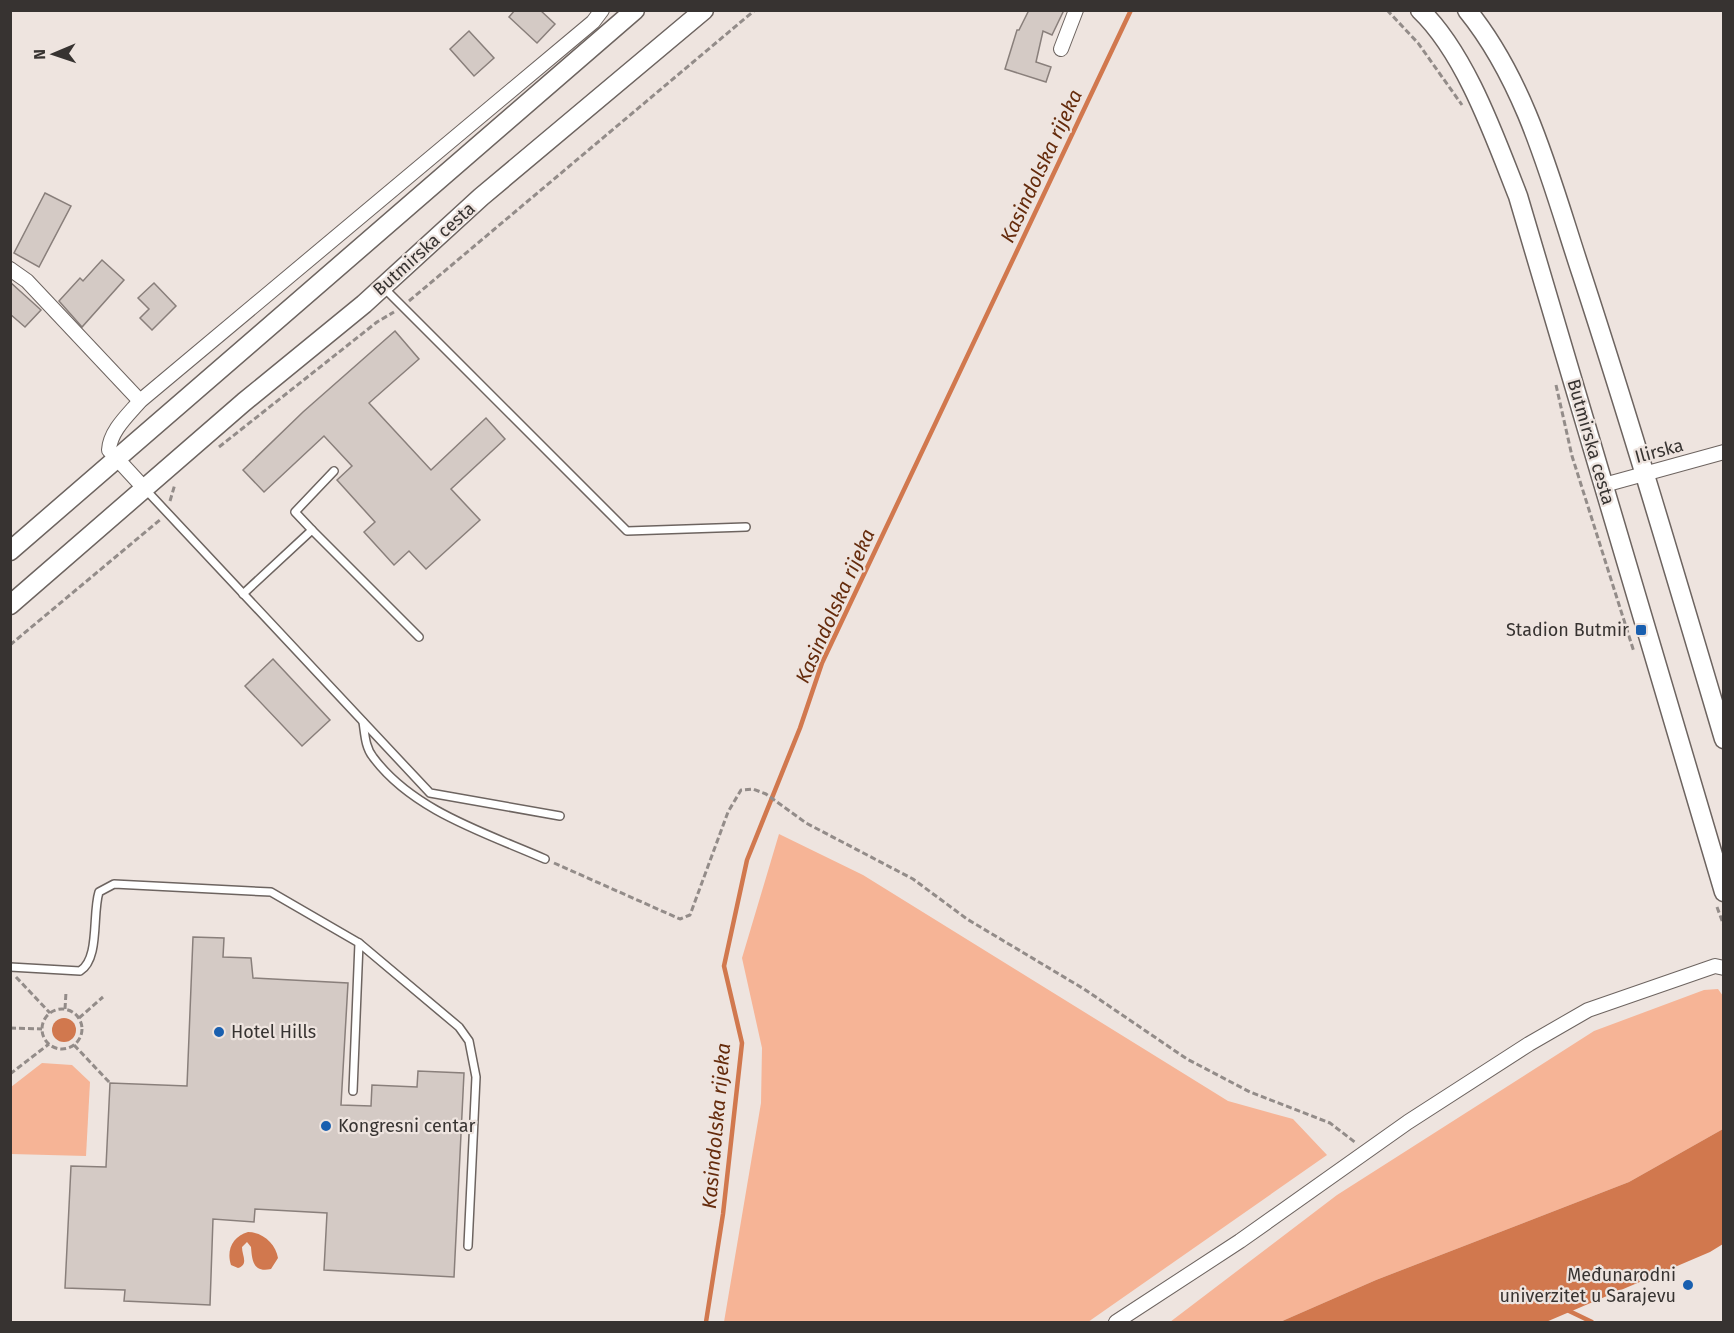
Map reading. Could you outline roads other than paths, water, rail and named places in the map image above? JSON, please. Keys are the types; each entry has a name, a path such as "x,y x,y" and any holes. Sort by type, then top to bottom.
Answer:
{"main road":[{"path":"10,551 635,10"},
{"name":"Butmirska cesta","path":"10,605 144,488 382,287 481,197 704,10"},
{"name":"Butmirska cesta","path":"1420,10 1455,57 1488,121 1518,196 1604,485 1720,898"},
{"path":"1467,10 1495,51 1515,87 1541,149 1644,473 1724,739"}],"street":[{"path":"144,488 109,450 109,442 140,401 592,22 602,10"},
{"path":"1061,49 1076,10"},
{"path":"10,269 27,281 140,401"},
{"name":"Ilirska","path":"1604,485 1724,452"},
{"path":"1116,1323 1529,1044 1588,1010 1719,967 1724,953"}],"lane":[{"path":"382,287 627,531 746,527"},
{"path":"334,471 295,512 418,637"},
{"path":"144,488 430,793 560,816"},
{"path":"243,594 312,530"},
{"path":"363,722 365,741 372,756 403,788 432,808 545,859"},
{"path":"10,969 80,971 87,967 92,958 96,902 99,892 114,884 271,892 359,943 459,1027 469,1041 476,1077 468,1246"},
{"path":"353,1091 359,943"}],"waterway":[{"name":"Kasindolska rijeka","path":"706,1322 723,1214 742,1043 724,966 747,860 800,728 822,663 1131,10"},
{"path":"1565,1309 1592,1322"}],"place":[{"name":"Stadion Butmir","path":"1641,630"},
{"name":"Hotel Hills","path":"219,1032"},
{"name":"Kongresni centar","path":"326,1126"},
{"name":"Međunarodni univerzitet u Sarajevu","path":"1688,1285"}]}
